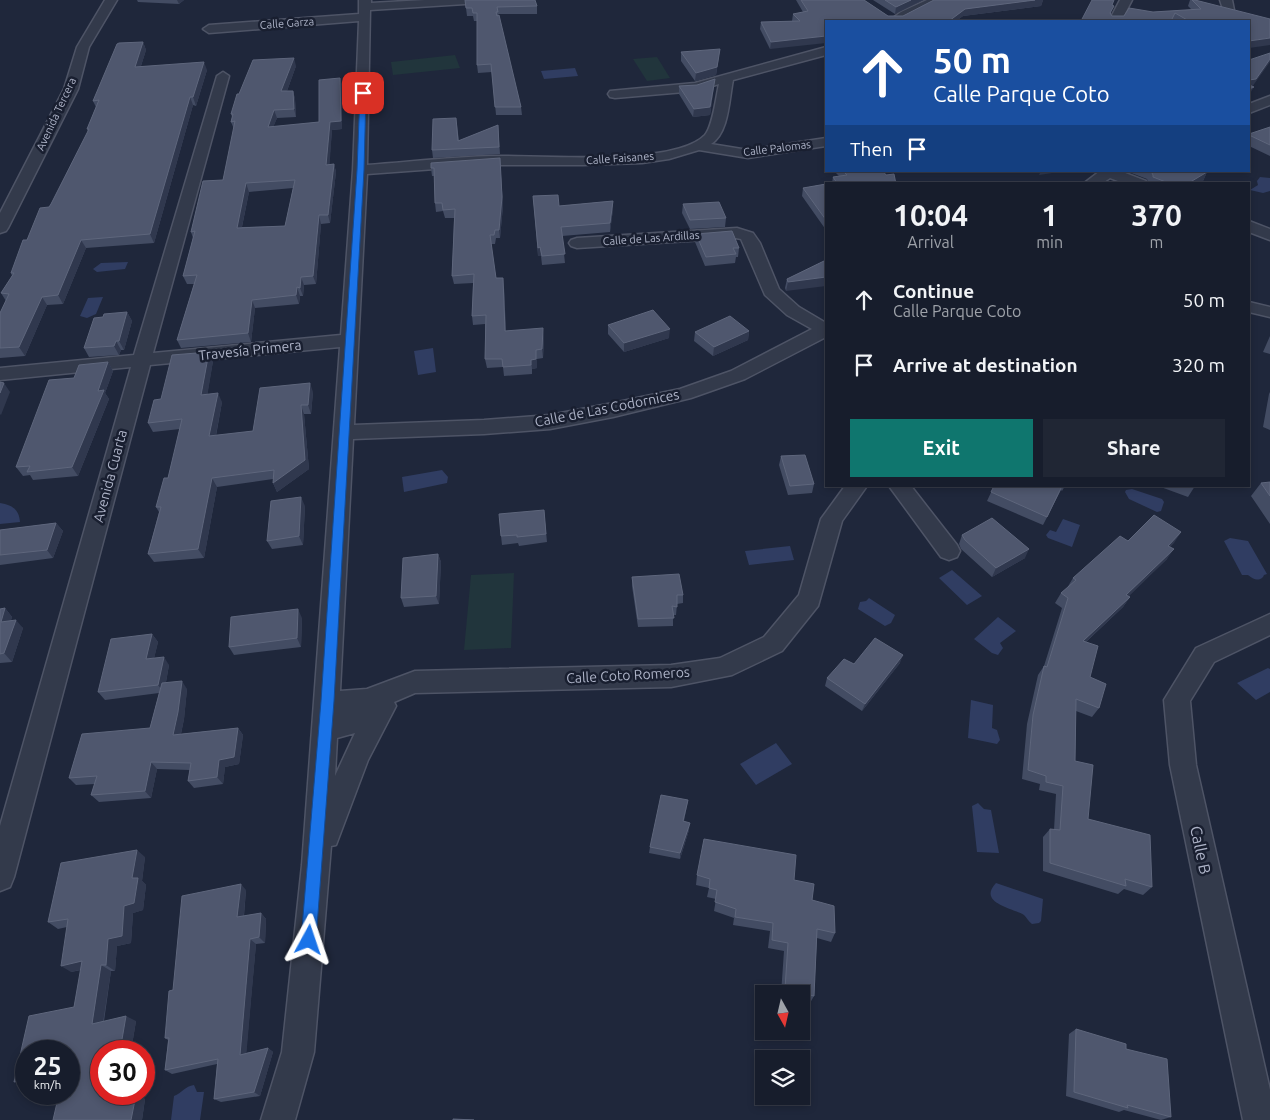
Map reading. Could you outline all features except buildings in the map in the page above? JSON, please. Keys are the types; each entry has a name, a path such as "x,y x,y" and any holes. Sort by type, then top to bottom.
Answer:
{"street":[{"name":"Avenida Tercera","path":"0,228 71,89 83,48 111,0"},
{"name":"Calle Garza","path":"208,29 366,8 481,0"},
{"path":"897,20 905,14 936,0"},
{"path":"1116,20 1126,0"},
{"path":"278,1120 298,1052 316,865 345,432 360,170 366,8"},
{"path":"882,12 894,20"},
{"path":"615,94 696,87 771,64 825,51"},
{"name":"Avenida Cuarta","path":"0,877 142,360 223,76"},
{"name":"Calle Faisanes","path":"360,170 506,160 567,161 624,159 673,154 698,146 711,138 716,127 727,78"},
{"path":"1250,109 1270,100"},
{"name":"Calle Palomas","path":"698,146 748,154 825,142"},
{"path":"1093,182 1109,172 1136,182"},
{"path":"1250,226 1270,235"},
{"name":"Calle de Las Ardillas","path":"577,243 737,233 747,236 752,243 771,291 793,311 825,329"},
{"path":"1250,307 1270,312"},
{"name":"Calle de Las Codornices","path":"345,432 484,427 550,422 613,410 684,394 738,375 825,331"},
{"name":"Travesía Primera","path":"0,374 350,340"},
{"name":"Calle Coto Romeros","path":"415,682 671,676 723,668 773,644 810,599 832,519 855,487"},
{"path":"900,487 949,551"},
{"name":"Calle B","path":"1260,1120 1183,765 1177,700 1205,655 1270,624"},
{"path":"327,715 348,702 368,700 415,682"},
{"path":"327,715 366,719 396,694 415,682"},
{"path":"316,865 356,756 383,706"}],"shaded area":[{"path":"455,55 460,68 393,75 391,62"},
{"path":"657,57 670,78 647,81 633,59"},
{"path":"514,573 511,648 464,650 471,575"}],"water":[{"path":"575,68 578,76 544,79 541,71"},
{"path":"1260,177 1270,178 1270,191 1263,193 1250,190 1258,185 1257,181"},
{"path":"128,262 125,269 97,272 93,269 101,263"},
{"path":"103,297 96,314 87,318 80,316 88,298"},
{"path":"433,348 436,372 418,375 414,351"},
{"path":"442,470 448,477 447,483 404,492 402,477"},
{"path":"1132,489 1162,499 1164,502 1161,511 1157,512 1129,499 1125,492"},
{"path":"0,503 14,508 20,522 0,524"},
{"path":"1063,519 1080,525 1072,547 1048,538 1046,535 1050,530 1056,532"},
{"path":"1230,538 1248,541 1267,574 1257,580 1248,575 1242,575 1224,541"},
{"path":"790,546 794,560 749,565 745,551"},
{"path":"952,570 982,596 967,605 939,578"},
{"path":"869,598 895,615 891,623 885,626 858,609 860,602 866,601"},
{"path":"998,617 1016,631 1000,643 1003,648 998,655 992,653 974,639"},
{"path":"1268,668 1270,669 1270,692 1256,700 1237,683"},
{"path":"971,700 993,705 992,728 997,730 1000,740 997,744 968,738"},
{"path":"776,743 792,764 756,785 740,764"},
{"path":"978,803 984,809 991,810 999,853 977,852 972,806"},
{"path":"996,883 1043,899 1041,921 1032,924 1024,915 994,900 991,890"},
{"path":"194,1085 197,1092 204,1092 200,1120 171,1120 174,1096"}],"route":[{"path":"309,940 328,701 344,451 363,93"}]}
